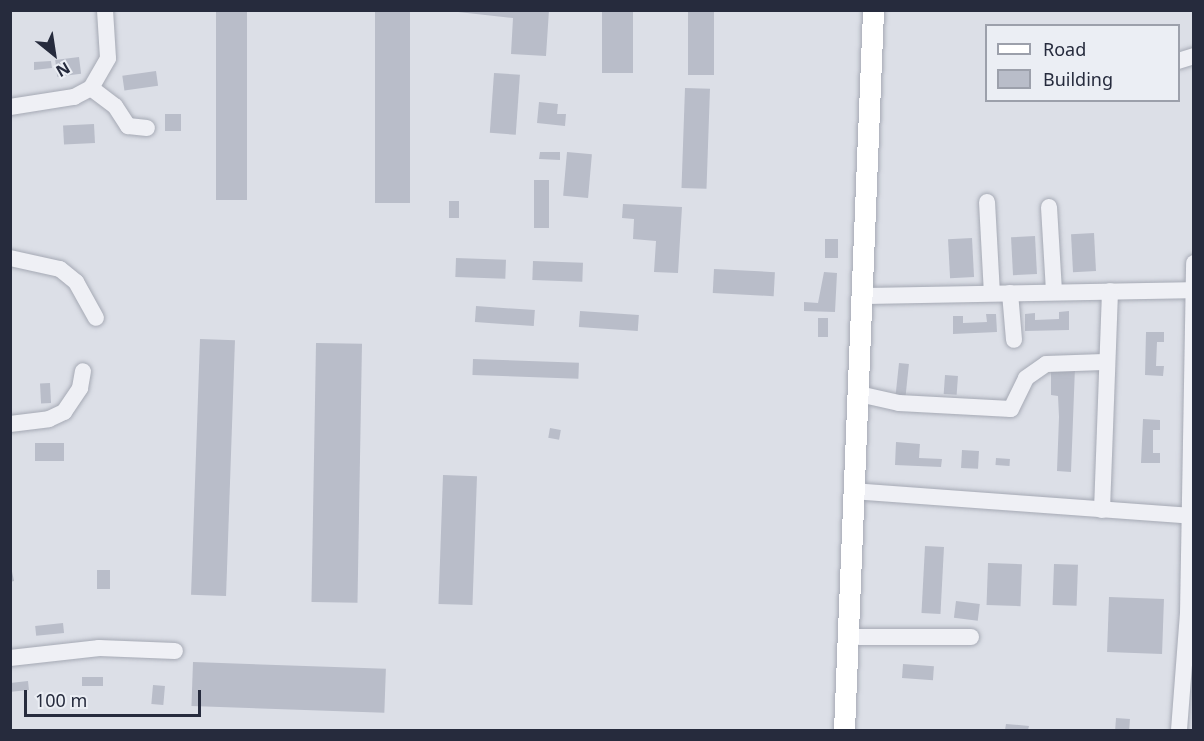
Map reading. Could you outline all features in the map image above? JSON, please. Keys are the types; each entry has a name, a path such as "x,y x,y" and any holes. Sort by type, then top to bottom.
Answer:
{"main road":[{"path":"844,730 873,10"}],"street":[{"path":"10,107 74,97 91,88 108,58 105,10"},
{"path":"91,88 115,106 128,126 147,128"},
{"path":"987,202 992,293"},
{"path":"1049,207 1054,291"},
{"path":"10,258 60,269 76,282 96,318"},
{"path":"1179,730 1188,674 1194,263"},
{"path":"860,296 1193,290"},
{"path":"1102,510 1104,363 1110,291"},
{"path":"1010,292 1014,340"},
{"path":"859,394 899,403 1011,409 1026,378 1046,364 1104,363"},
{"path":"10,424 49,419 64,412 80,388 83,371"},
{"path":"853,491 1192,516"},
{"path":"846,637 971,637"},
{"path":"10,658 99,648 175,651"}],"building":[{"path":"216,10 247,10 247,200 216,200"},
{"path":"375,10 410,10 410,203 375,203"},
{"path":"440,10 549,10 546,56 511,54 513,18"},
{"path":"602,10 633,10 633,73 602,73"},
{"path":"688,10 714,10 714,75 688,75"},
{"path":"79,57 81,74 57,77 55,60"},
{"path":"51,61 52,68 34,70 34,62"},
{"path":"156,71 158,86 124,91 122,76"},
{"path":"494,73 520,75 516,135 490,133"},
{"path":"685,88 710,89 706,189 682,188"},
{"path":"539,102 558,104 557,114 566,114 565,126 537,123"},
{"path":"165,114 181,114 181,131 165,131"},
{"path":"94,124 95,143 64,145 63,126"},
{"path":"540,152 560,152 560,160 539,159"},
{"path":"567,152 592,154 588,198 563,196"},
{"path":"534,180 549,180 549,228 534,228"},
{"path":"449,201 459,201 459,218 449,218"},
{"path":"623,204 682,207 678,273 654,272 656,241 633,239 634,219 622,218"},
{"path":"1094,233 1096,271 1073,272 1071,234"},
{"path":"1035,236 1037,274 1013,275 1011,237"},
{"path":"972,238 974,277 950,278 948,239"},
{"path":"825,239 838,239 838,258 825,258"},
{"path":"456,258 506,260 505,279 455,277"},
{"path":"533,261 583,263 582,282 532,280"},
{"path":"714,269 775,272 774,296 713,293"},
{"path":"824,272 837,273 835,312 804,311 804,302 818,303"},
{"path":"476,306 535,310 534,326 475,322"},
{"path":"580,311 639,315 638,331 579,327"},
{"path":"1069,311 1069,330 1025,331 1025,314 1035,313 1035,320 1059,319 1059,312"},
{"path":"986,314 996,314 997,332 953,334 953,316 963,316 963,323 987,322"},
{"path":"818,318 828,318 828,337 818,337"},
{"path":"1146,332 1164,332 1164,342 1157,342 1156,366 1164,366 1163,376 1145,375"},
{"path":"200,339 235,340 226,596 191,595"},
{"path":"316,343 362,344 357,603 311,602"},
{"path":"473,359 579,363 578,379 472,375"},
{"path":"899,363 909,364 906,396 896,395"},
{"path":"1051,367 1075,367 1071,472 1057,471 1058,396 1051,395"},
{"path":"945,375 958,376 957,395 944,394"},
{"path":"50,383 51,403 41,403 40,384"},
{"path":"1143,419 1160,420 1160,430 1153,430 1153,453 1160,453 1160,463 1141,463"},
{"path":"550,428 561,430 559,440 548,438"},
{"path":"896,442 920,444 919,458 942,459 941,467 895,465"},
{"path":"35,443 64,443 64,461 35,461"},
{"path":"962,450 979,451 978,469 961,468"},
{"path":"996,458 1010,459 1009,466 996,465"},
{"path":"443,475 477,476 472,605 438,604"},
{"path":"925,546 944,547 940,614 921,613"},
{"path":"10,562 14,581 10,582"},
{"path":"988,563 1022,564 1021,606 987,605"},
{"path":"1054,564 1078,565 1077,606 1053,605"},
{"path":"97,570 110,570 110,589 97,589"},
{"path":"1109,597 1164,599 1162,654 1107,652"},
{"path":"956,601 980,604 978,621 954,618"},
{"path":"63,623 64,633 36,636 35,626"},
{"path":"193,662 386,669 384,713 191,706"},
{"path":"903,664 934,666 933,680 902,678"},
{"path":"82,677 103,677 103,686 82,686"},
{"path":"28,681 29,690 11,692 10,683"},
{"path":"153,685 165,686 163,705 151,704"},
{"path":"1116,718 1130,719 1129,730 1115,730"},
{"path":"1006,724 1029,726 1028,730 1005,730"}]}
